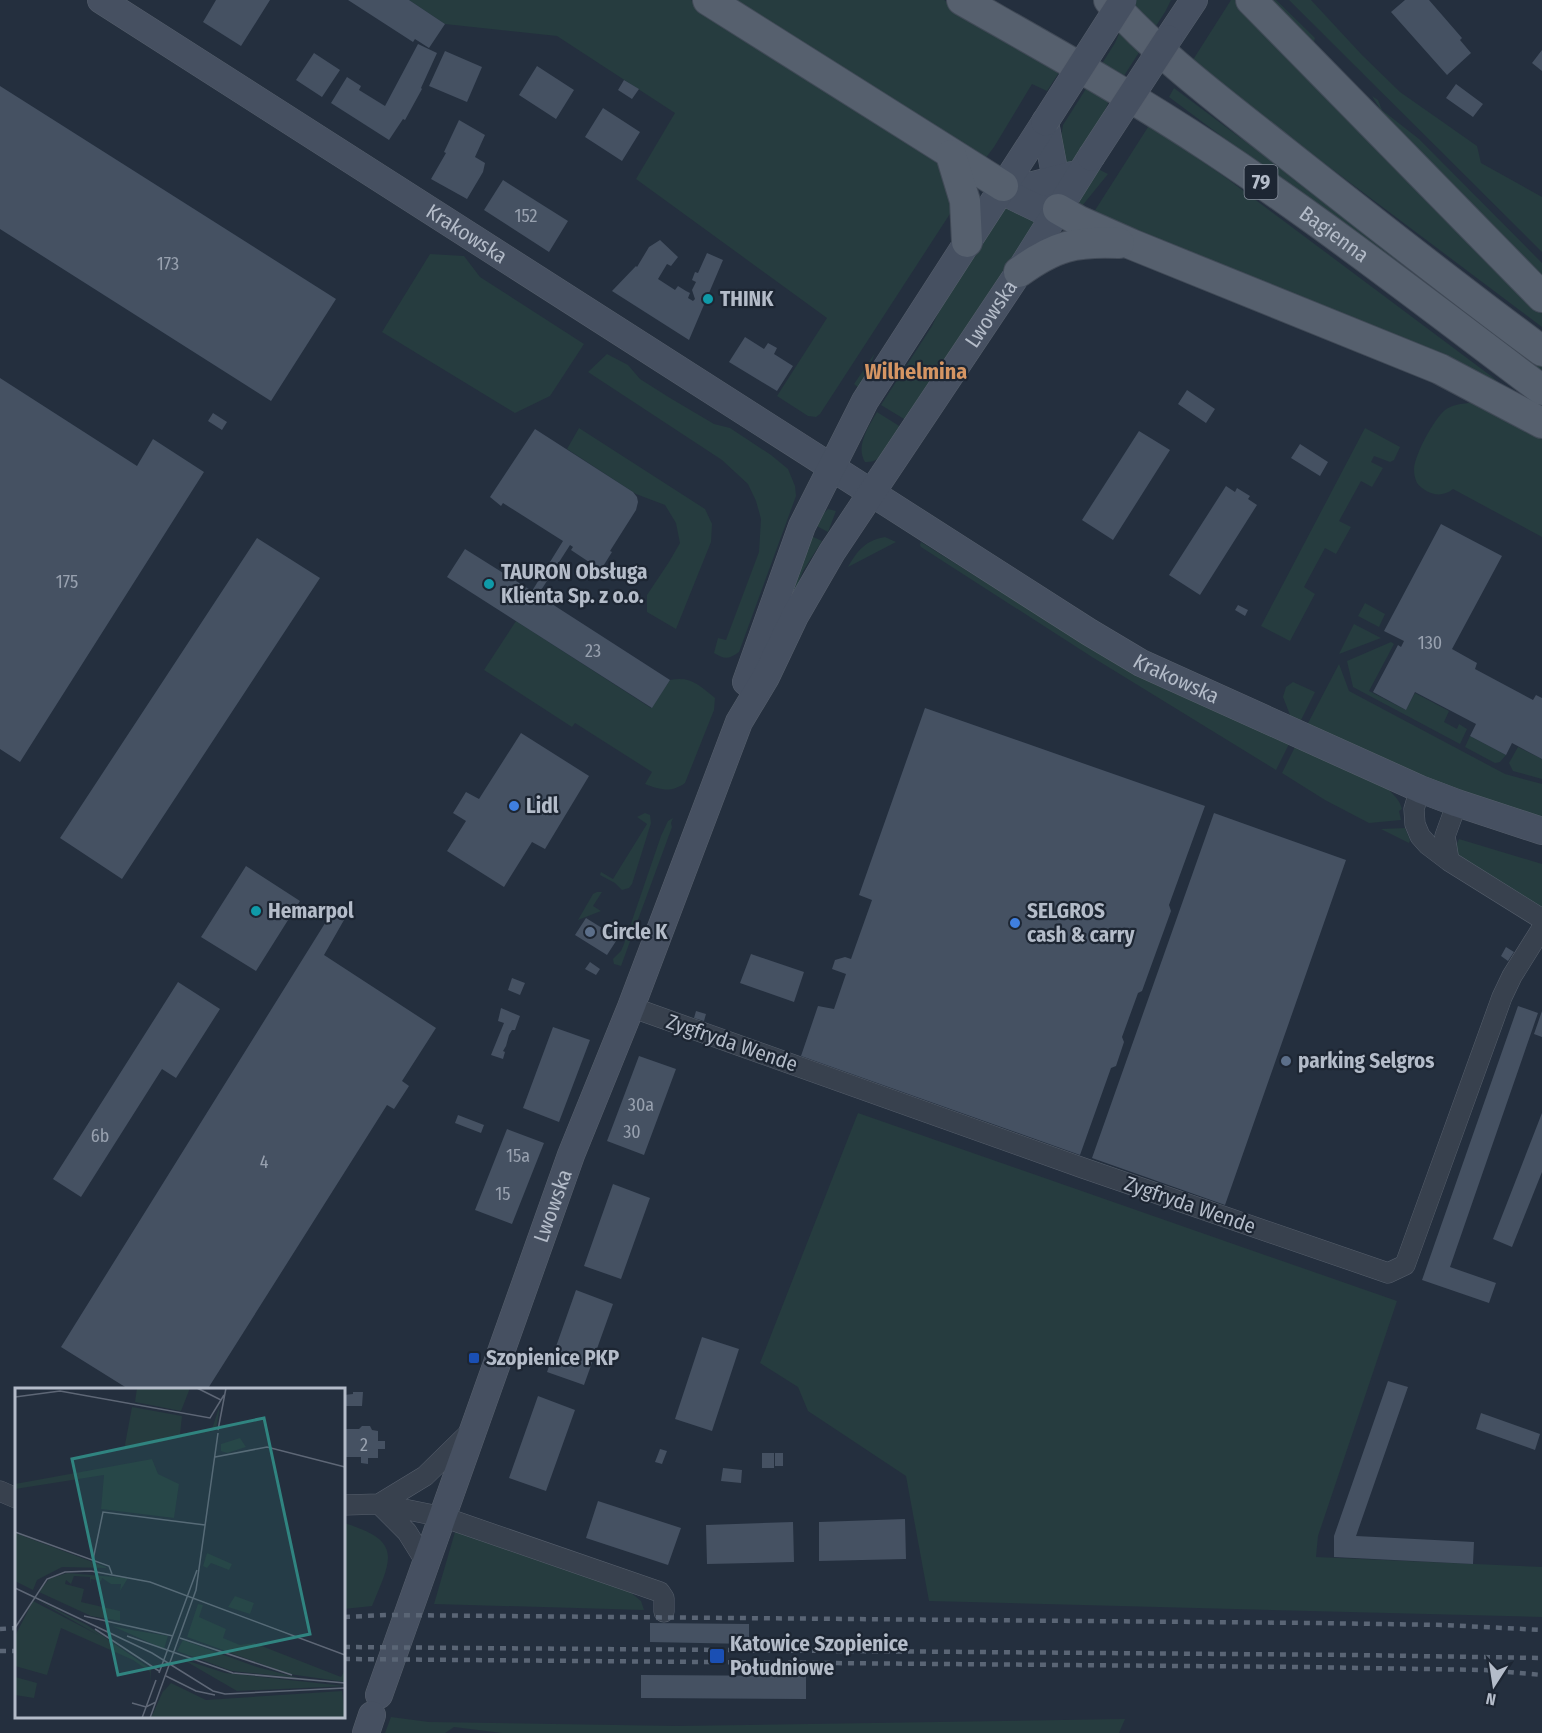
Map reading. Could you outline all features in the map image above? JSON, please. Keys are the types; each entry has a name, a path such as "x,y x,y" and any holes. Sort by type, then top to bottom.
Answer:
{"main road":[{"path":"708,0 1003,186"},
{"name":"Bagienna","path":"962,0 1172,123 1212,149 1298,207 1542,390"},
{"name":"Bagienna","path":"1110,0 1150,42 1240,117 1474,301 1542,351"},
{"path":"1258,4 1542,297"},
{"path":"951,155 965,201 967,242"},
{"path":"1058,194 1079,221 1440,369 1542,423"},
{"path":"1020,272 1053,250 1072,245 1087,242 1131,244"}],"street":[{"name":"Krakowska","path":"101,0 872,494 1141,663 1420,789 1542,831"},
{"name":"Lwowska","path":"739,722 745,684 801,526 865,401 1123,0"},
{"path":"1168,39 1179,0"},
{"name":"Lwowska","path":"372,1714 571,1155 631,1007 739,722 766,677 795,616 827,561 1020,272 1058,194 1087,164 1194,0"},
{"path":"1003,186 1014,197 1042,211 1058,194 1045,122"},
{"path":"1420,789 1414,809 1415,824 1420,836 1428,845 1449,861 1542,919"},
{"path":"1449,861 1445,837 1456,803"},
{"name":"Zygfryda Wende","path":"631,1007 1083,1168 1388,1273 1405,1265 1502,997 1512,976 1542,928"},
{"path":"379,1504 425,1476 475,1427"},
{"path":"0,1491 15,1498"},
{"path":"379,1504 406,1532 427,1564"},
{"path":"345,1505 379,1504 443,1517 660,1592 664,1598 664,1612"}],"green space":[{"path":"409,0 691,0 936,159 957,203 820,414 816,417 808,416 777,396 827,318 636,179 675,113 557,36 445,24"},
{"path":"726,0 944,0 1062,68 1047,91 1032,84 982,163"},
{"path":"1134,0 1171,0 1111,96 1094,137 1073,160 1065,164 1060,142 1063,125 1115,43"},
{"path":"1231,0 1236,0 1526,295 1542,312 1542,327 1191,63"},
{"path":"1270,0 1276,0 1315,38 1314,42 1294,28"},
{"path":"1289,0 1311,0 1400,92 1477,146 1481,163 1542,197 1542,252"},
{"path":"1174,88 1542,364 1542,376 1169,97"},
{"path":"1372,96 1378,100 1382,110 1419,139 1542,263 1542,284 1396,134"},
{"path":"1150,124 1229,180 1505,388 1092,215"},
{"path":"1096,168 1108,174 1082,206 1077,200"},
{"path":"1004,200 1040,217 909,422 881,405 932,326 944,301"},
{"path":"430,254 464,256 480,277 584,344 550,396 515,413 382,332"},
{"path":"875,353 860,389 854,384"},
{"path":"607,354 628,365 640,379 670,398 714,424 730,428 788,469 795,486 796,496 739,652 732,656 724,658 714,653 718,638 726,640 759,552 761,519 756,501 748,484 722,460 588,372"},
{"path":"1468,403 1477,403 1542,430 1542,537 1453,489 1444,494 1434,494 1417,483 1414,473 1415,463 1421,446 1431,429 1445,410"},
{"path":"877,412 904,429 882,456 871,462 865,462 862,456 862,443"},
{"path":"579,428 705,509 712,524 711,542 676,629 647,612 647,595 680,543 676,523 665,505 636,494 567,449"},
{"path":"1365,428 1400,447 1394,460 1390,462 1374,456 1371,462 1383,468 1372,487 1361,481 1339,521 1351,527 1336,554 1325,548 1304,587 1315,594 1290,641 1261,626"},
{"path":"828,509 836,511 828,532 813,524"},
{"path":"809,535 822,541 803,571 788,610 784,614"},
{"path":"885,537 896,542 848,567 863,547 878,538"},
{"path":"921,542 1094,650 1290,742 1276,770 1092,657 921,547"},
{"path":"1365,603 1385,614 1379,627 1358,616"},
{"path":"516,621 651,708 670,680 689,681 715,698 714,710 685,783 666,790 645,784 652,772 575,723 572,727 484,670"},
{"path":"1354,624 1381,638 1339,654"},
{"path":"1391,642 1394,644 1369,691 1406,710 1415,693 1449,711 1444,722 1457,729 1459,724 1467,729 1460,744 1353,687 1347,661"},
{"path":"1339,664 1349,691 1505,774 1542,784 1542,818 1421,776 1306,727"},
{"path":"1293,682 1315,692 1299,724 1292,720 1283,697 1286,687"},
{"path":"1470,736 1506,755 1500,762 1495,763 1465,747"},
{"path":"1296,745 1389,790 1401,806 1402,809 1399,811 1401,820 1369,823 1325,800 1282,773"},
{"path":"1518,747 1542,759 1542,779 1513,771 1509,763"},
{"path":"645,813 650,815 651,823 632,884 629,888 622,890 615,883 600,875 601,872 613,879 647,824 637,817"},
{"path":"673,818 672,827 621,966 614,964 613,959 624,944 661,836 668,821"},
{"path":"1405,828 1409,843 1381,829"},
{"path":"1459,839 1542,864 1542,912 1462,864 1454,850"},
{"path":"602,892 593,906 601,911 578,920 593,894"},
{"path":"858,1113 1397,1301 1318,1536 1316,1557 1542,1567 1542,1617 929,1601 906,1476 808,1411 798,1387 760,1363"},
{"path":"345,1523 376,1537 388,1553 384,1575 372,1606 345,1609"},
{"path":"455,1532 630,1592 641,1601 644,1610 434,1604"},
{"path":"391,1717 429,1722 677,1726 1125,1719 1119,1733 502,1733 454,1727 445,1733 385,1733"}],"building":[{"path":"216,0 270,0 241,46 203,22"},
{"path":"348,0 409,0 445,24 429,48 415,39 413,42"},
{"path":"1405,0 1429,0 1462,38 1460,40 1471,53 1447,75 1391,12"},
{"path":"418,44 437,53 422,89 405,120 403,119 389,140 331,103 347,77 361,86 359,90 385,106"},
{"path":"1542,50 1542,71 1532,63"},
{"path":"445,51 482,67 467,102 429,86"},
{"path":"314,53 340,70 322,97 296,80"},
{"path":"537,66 574,90 556,119 519,95"},
{"path":"624,80 639,89 632,99 618,90"},
{"path":"1456,84 1483,104 1473,117 1446,98"},
{"path":"0,86 336,299 271,401 0,229"},
{"path":"603,108 640,132 622,161 585,137"},
{"path":"459,120 485,135 475,157 485,163 483,172 467,199 431,179 446,153 444,152"},
{"path":"503,180 568,221 549,252 484,210"},
{"path":"660,240 678,257 671,266 667,264 658,279 675,290 678,286 690,293 688,298 693,301 695,299 692,290 696,282 692,280 695,272 698,273 707,253 723,260 689,340 612,291 637,267 649,247"},
{"path":"745,337 764,349 768,343 777,348 774,354 793,366 777,391 729,362"},
{"path":"0,378 137,466 153,439 204,472 20,762 0,749"},
{"path":"1187,390 1215,409 1206,423 1178,404"},
{"path":"213,413 227,422 222,430 208,421"},
{"path":"535,429 633,492 637,497 636,510 602,568 598,568 571,550 573,547 570,545 538,595 670,680 652,708 447,577 465,549 532,591 563,541 503,503 501,506 490,497"},
{"path":"1139,431 1170,450 1113,540 1082,520"},
{"path":"1300,444 1328,462 1320,476 1291,458"},
{"path":"1226,486 1235,492 1237,488 1250,496 1248,499 1257,505 1200,595 1169,575"},
{"path":"1441,524 1502,556 1452,649 1477,663 1475,669 1533,700 1536,695 1542,698 1542,759 1512,743 1506,755 1470,736 1476,724 1415,692 1406,710 1373,692 1398,645 1401,647 1404,641 1384,631"},
{"path":"257,538 320,578 122,879 60,838"},
{"path":"1238,605 1248,610 1245,616 1235,610"},
{"name":"SELGROS cash & carry","path":"925,708 1205,806 1169,905 1171,911 1142,991 1138,993 1122,1037 1124,1042 1116,1066 1111,1068 1080,1155 801,1056 818,1006 834,1009 846,974 832,969 835,960 845,957 851,959 872,900 859,895"},
{"name":"Lidl","path":"521,733 589,776 545,849 532,842 504,887 447,851 466,821 453,813 466,792 479,799"},
{"path":"1214,813 1346,860 1225,1205 1092,1158"},
{"name":"Hemarpol","path":"246,866 300,901 256,971 201,937"},
{"path":"332,912 344,920 324,955 436,1028 402,1081 409,1086 394,1109 387,1105 208,1388 127,1388 61,1347"},
{"path":"586,918 618,938 607,955 575,935"},
{"path":"1506,947 1514,952 1508,961 1501,956"},
{"path":"751,954 804,972 794,1002 740,983"},
{"path":"590,962 600,969 596,975 585,969"},
{"path":"512,978 525,983 520,995 508,990"},
{"path":"178,982 220,1009 176,1078 162,1069 81,1197 53,1179"},
{"path":"1518,1006 1538,1013 1450,1267 1496,1283 1489,1303 1422,1280"},
{"path":"501,1008 520,1016 515,1030 512,1030 509,1035 503,1051 505,1052 503,1059 491,1055 504,1023 498,1021"},
{"path":"696,1011 706,1014 704,1021 694,1018"},
{"path":"1542,1011 1542,1037 1534,1034"},
{"path":"553,1027 590,1040 559,1122 523,1108"},
{"path":"639,1056 676,1069 644,1155 607,1141"},
{"path":"1542,1113 1542,1172 1512,1247 1493,1239"},
{"path":"458,1115 484,1125 481,1133 455,1123"},
{"path":"507,1129 544,1143 512,1224 475,1210"},
{"path":"613,1184 650,1198 621,1279 584,1266"},
{"path":"576,1290 613,1304 584,1385 547,1372"},
{"path":"702,1337 739,1349 712,1431 675,1419"},
{"path":"1388,1381 1408,1387 1356,1536 1474,1542 1473,1564 1334,1557 1334,1536"},
{"path":"353,1392 363,1392 362,1406 345,1406 345,1395 353,1394"},
{"path":"538,1396 575,1410 546,1491 509,1478"},
{"path":"1481,1413 1540,1434 1535,1450 1476,1429"},
{"path":"362,1426 370,1426 372,1430 378,1431 378,1441 385,1441 385,1449 378,1449 378,1458 368,1458 368,1464 361,1463 361,1457 345,1457 345,1429 359,1429"},
{"path":"660,1449 667,1451 662,1464 655,1462"},
{"path":"762,1453 774,1453 774,1468 762,1468"},
{"path":"775,1453 783,1453 783,1466 775,1466"},
{"path":"723,1468 742,1470 741,1483 721,1481"},
{"path":"598,1501 681,1528 668,1565 586,1538"},
{"path":"905,1519 906,1559 819,1561 819,1522"},
{"path":"793,1522 794,1562 707,1564 706,1525"},
{"path":"650,1623 749,1624 749,1644 650,1642"},
{"path":"641,1675 806,1676 806,1699 641,1698"}],"railway":[{"path":"345,1617 386,1615 1315,1623 1445,1625 1542,1630"},
{"path":"0,1629 15,1628"},
{"path":"345,1647 1542,1658"},
{"path":"0,1651 15,1651"},
{"path":"345,1659 1304,1667 1485,1670 1542,1675"}],"place":[{"name":"THINK","path":"708,299"},
{"name":"TAURON Obsługa Klienta Sp. z o.o.","path":"489,584"},
{"name":"Lidl","path":"514,806"},
{"name":"Hemarpol","path":"256,911"},
{"name":"SELGROS cash & carry","path":"1015,923"},
{"name":"Circle K","path":"590,932"},
{"name":"parking Selgros","path":"1286,1061"},
{"name":"Szopienice PKP","path":"474,1358"},
{"name":"Katowice Szopienice Południowe","path":"717,1656"}],"district":[{"name":"Wilhelmina","path":"916,371"}]}
